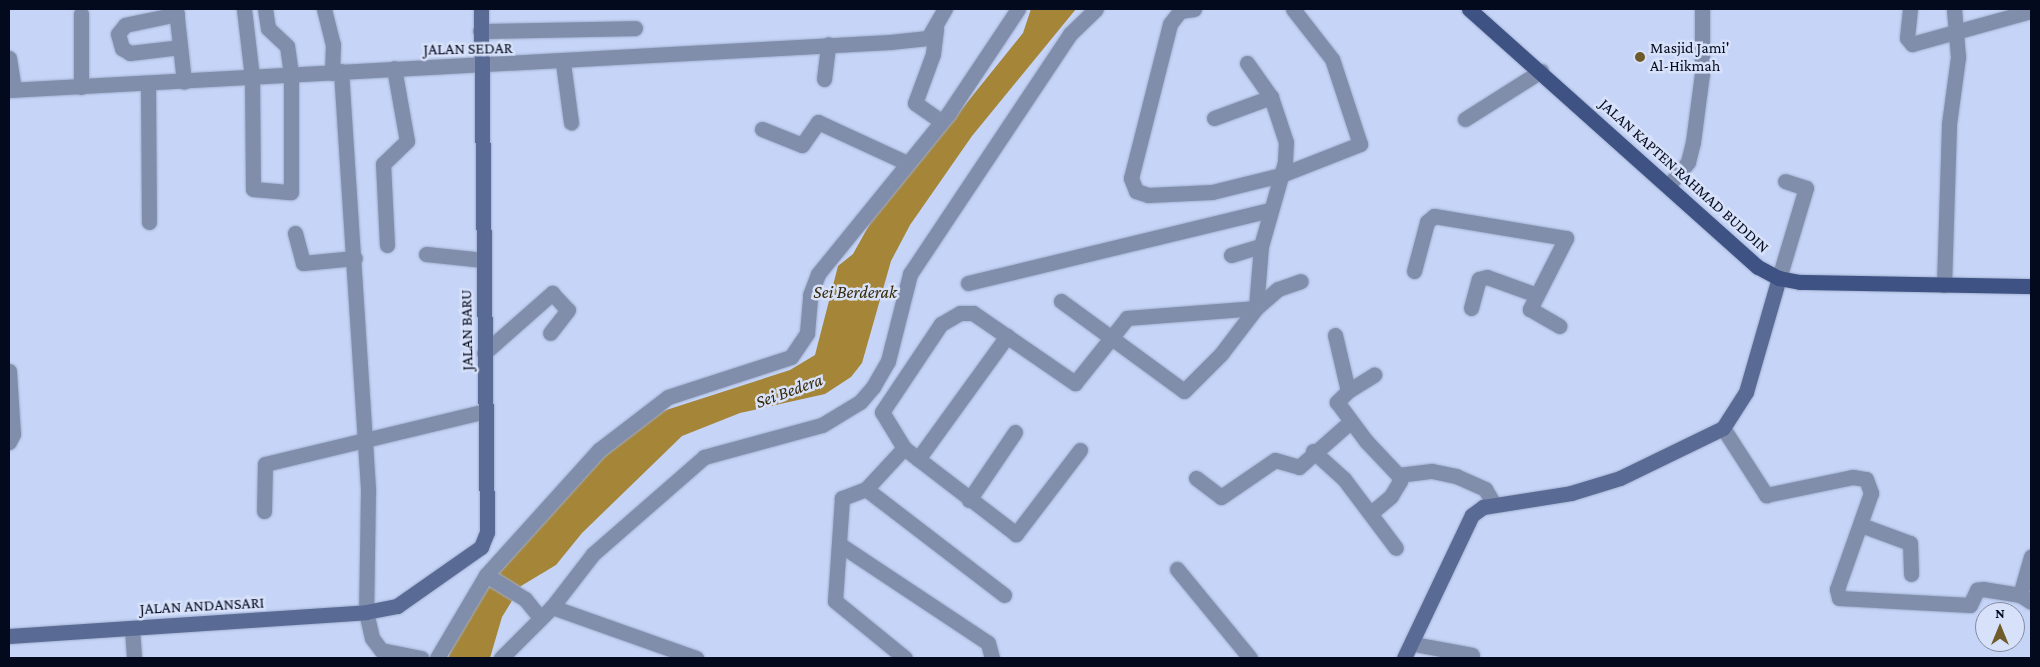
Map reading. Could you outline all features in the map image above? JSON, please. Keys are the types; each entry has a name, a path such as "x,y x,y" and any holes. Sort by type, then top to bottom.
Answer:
{"main road":[{"name":"JALAN KAPTEN RAHMAD BUDDIN","path":"1469,9 1541,71 1758,267 1779,278 1944,285 2031,286"}],"street":[{"path":"244,9 252,77 253,190 291,192 292,74 287,46 268,28 265,9"},
{"path":"324,9 333,44 337,72 355,258 365,437 366,612 372,638 381,650 421,658"},
{"name":"JALAN BARU","path":"397,606 482,547 487,532 484,260 479,67 481,9"},
{"path":"941,121 915,103 933,54 932,34 945,9"},
{"path":"437,658 490,576 599,450 640,416 668,397 791,357 807,333 810,295 818,274 941,121 1018,9"},
{"path":"501,658 538,616 552,607 593,554 704,457 822,425 860,402 873,387 888,361 910,274 1070,34 1096,9"},
{"path":"1194,9 1180,11 1170,24 1132,186 1148,196 1212,192 1281,175 1361,141 1332,59 1293,9"},
{"path":"1668,186 1688,162 1693,142 1702,74 1702,9"},
{"path":"1910,9 1907,38 1912,44 1958,33 2031,11"},
{"path":"1944,285 1949,124 1958,33 1954,9"},
{"path":"180,48 130,53 122,48 118,34 125,25 177,11 184,82"},
{"path":"81,14 81,87"},
{"path":"480,31 635,28"},
{"name":"JALAN SEDAR","path":"12,90 184,82 394,68 479,67 563,63 828,44 932,34"},
{"path":"824,79 828,44"},
{"path":"9,58 12,90"},
{"path":"563,63 571,122"},
{"path":"1247,64 1271,97 1286,142 1281,175 1261,246 1256,308"},
{"path":"388,245 383,164 407,141 394,68"},
{"path":"1466,119 1541,71"},
{"path":"148,84 149,222"},
{"path":"1214,118 1271,97"},
{"path":"762,130 802,145 818,122 907,163"},
{"path":"1404,658 1414,644 1472,515 1494,504 1572,493 1651,465 1722,428 1746,392 1806,188 1785,181"},
{"path":"968,284 1270,210"},
{"path":"1414,272 1427,222 1434,216 1566,238 1534,294 1532,314 1559,326"},
{"path":"295,233 303,263 355,258"},
{"path":"1231,254 1261,246"},
{"path":"426,254 484,260"},
{"path":"1471,308 1479,280 1487,277 1534,294"},
{"path":"1061,301 1184,391 1221,354 1256,308 1278,289 1301,282"},
{"path":"484,353 552,293 568,310 550,333"},
{"path":"1080,450 1022,532 1011,532 904,448 882,412 941,324 960,312 973,313 1075,383 1127,318 1256,308"},
{"path":"1335,335 1348,391"},
{"path":"918,459 1007,336"},
{"path":"9,371 13,434 9,442"},
{"path":"1371,513 1391,496 1400,481 1398,474 1351,421 1337,402 1348,391 1374,375"},
{"path":"264,511 265,464 365,437 486,411"},
{"path":"1196,478 1221,497 1274,460 1299,466 1313,451 1351,421"},
{"path":"1722,428 1766,496 1853,477 1866,479 1871,493 1837,589 1843,600 1970,604 1979,589 2026,598 2031,557"},
{"path":"969,500 1015,432"},
{"path":"904,448 866,489 842,498 836,605 905,658"},
{"path":"1313,451 1344,479 1396,548"},
{"path":"1398,474 1432,471 1456,476 1485,489 1494,504"},
{"path":"866,489 1004,595"},
{"path":"1861,525 1910,543 1911,574"},
{"path":"839,544 988,643 992,658"},
{"path":"1177,569 1250,658"},
{"path":"490,576 525,599 538,616"},
{"name":"JALAN ANDANSARI","path":"9,636 366,612 397,606"},
{"path":"552,607 696,658"},
{"path":"132,628 134,658"},
{"path":"1414,644 1472,655"}],"water":[{"name":"Sei Berderak","path":"1031,9 1076,9 972,136 910,225 891,261 862,363 851,377 825,394 740,413 682,436 582,533 556,565 521,586 502,617 490,658 448,658 459,630 506,561 610,449 660,412 790,370 815,355 838,266 853,254 877,211 927,140 944,131 1023,33"}],"place":[{"name":"Masjid Jami' Al-Hikmah","path":"1640,57"}],"water label":[{"name":"Sei Bedera","path":"789,391"}]}
